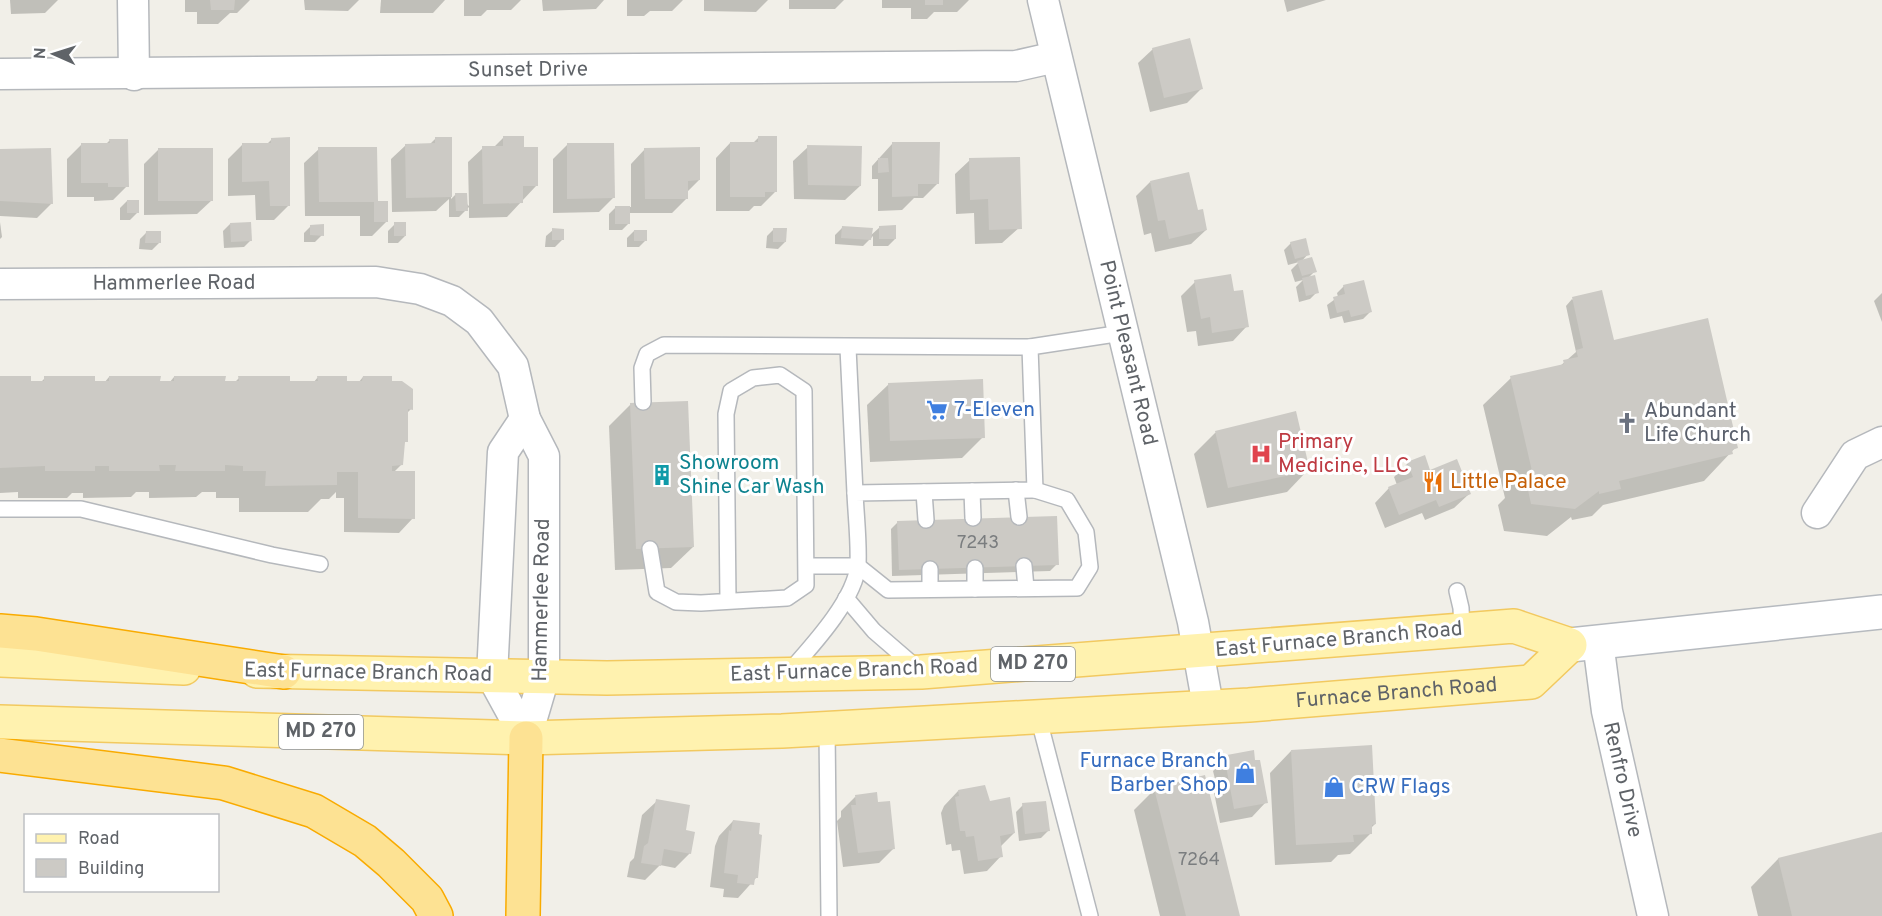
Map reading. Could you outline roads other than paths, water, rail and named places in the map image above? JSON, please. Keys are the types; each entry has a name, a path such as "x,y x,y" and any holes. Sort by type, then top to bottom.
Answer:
{"highway":[{"path":"0,631 36,634 284,672"},
{"path":"523,916 526,738"},
{"path":"0,755 224,783 314,811 364,841 391,862 427,898 436,916"}],"main road":[{"name":"East Furnace Branch Road","path":"0,660 284,672 544,677 921,672 1514,626 1584,644 1882,612"},
{"name":"Furnace Branch Road","path":"1208,706 1250,705 1531,682 1584,644"},
{"name":"MD 270","path":"0,722 526,738 827,729 1208,706"}],"street":[{"path":"133,0 134,75"},
{"name":"Point Pleasant Road","path":"1042,0 1198,651 1208,706"},
{"name":"Sunset Drive","path":"0,74 134,75 1016,66 1056,57"},
{"name":"Hammerlee Road","path":"0,284 376,282 420,289 452,302 478,321 513,366 525,419 544,456 544,677 526,738"},
{"name":"Hammerlee Road","path":"525,419 503,452 492,676 526,738"},
{"path":"1817,513 1855,455 1882,442"},
{"name":"Renfro Drive","path":"1584,644 1607,711 1653,916"}],"lane":[{"path":"644,402 642,368 647,354 664,345 848,348 1030,347 1122,333"},
{"path":"1030,347 1035,490"},
{"path":"787,674 822,636 846,598 858,566 848,348"},
{"path":"650,549 657,592 676,602 787,598 806,585 804,391 780,375 753,378 731,391 726,414 728,600"},
{"path":"1016,490 1019,517"},
{"path":"807,567 858,566 888,590 1077,588 1090,567 1086,532 1067,500 1035,490 855,493"},
{"path":"972,491 973,518"},
{"path":"924,492 926,520"},
{"path":"0,509 81,509 272,555 320,564"},
{"path":"1024,566 1026,588"},
{"path":"975,568 975,589"},
{"path":"930,569 930,589"},
{"path":"1457,591 1461,608 1462,630"},
{"path":"846,598 874,631 921,672"},
{"path":"1038,716 1090,916"},
{"path":"827,729 829,916"}],"place":[{"name":"7-Eleven","path":"937,410"},
{"name":"Abundant Life Church","path":"1627,423"},
{"name":"Primary Medicine, LLC","path":"1261,454"},
{"name":"Showroom Shine Car Wash","path":"662,475"},
{"name":"Little Palace","path":"1433,482"},
{"name":"Furnace Branch Barber Shop","path":"1245,773"},
{"name":"CRW Flags","path":"1334,787"}]}
